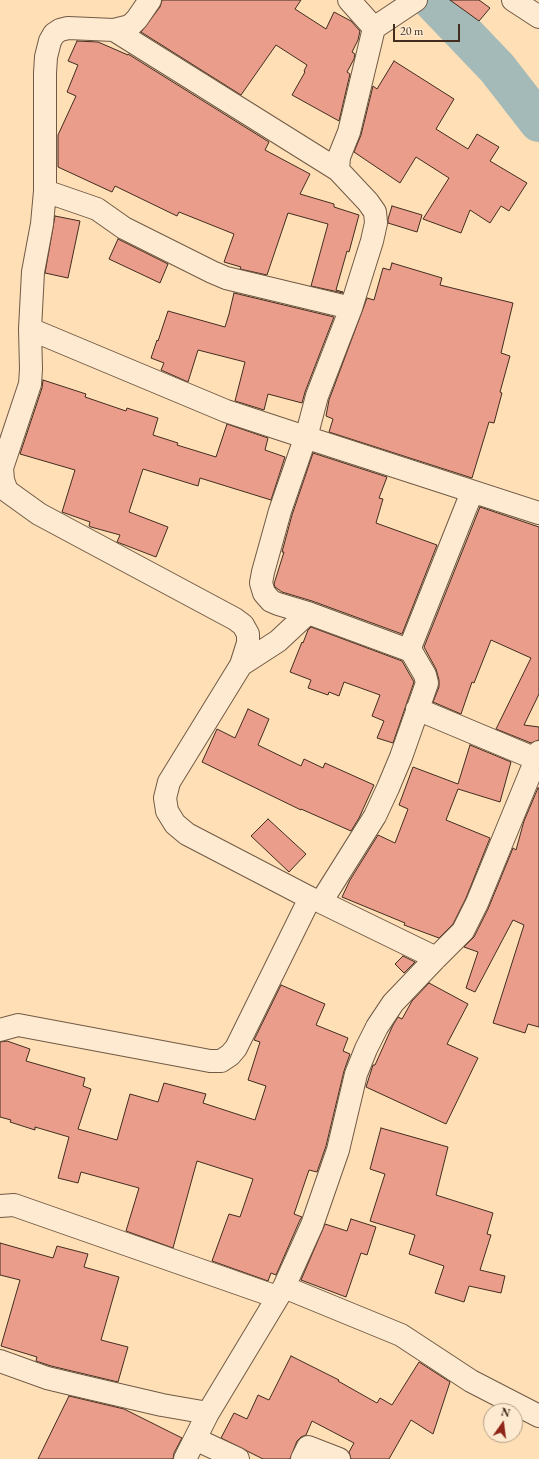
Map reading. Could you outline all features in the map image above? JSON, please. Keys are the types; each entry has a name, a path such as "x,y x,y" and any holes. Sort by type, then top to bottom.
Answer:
{"street":[{"path":"150,0 137,20 130,26 114,30 68,28 60,30 54,34 50,41 46,57 45,73 46,191 42,224 33,272 30,329 32,355 30,384 2,468 3,480 7,491 39,514 236,619 243,625 248,634 248,643 241,665 169,782 165,798 167,811 175,824 186,834 316,900 436,958"},
{"path":"349,0 374,28"},
{"path":"513,0 539,17"},
{"path":"338,170 339,157 349,132 374,28 411,4"},
{"path":"114,30 338,170 363,196 375,212 376,222 372,241 351,308 317,396 280,511 261,583 264,593 278,604 308,613 411,652"},
{"path":"46,191 97,210 124,228 226,278 351,308"},
{"path":"30,329 226,411 306,434 314,440 539,513"},
{"path":"0,1030 18,1026 210,1061 221,1061 230,1055 236,1048 316,900 374,816 388,788 427,683 425,675 411,652 411,645 472,492"},
{"path":"241,665 278,641 308,613"},
{"path":"185,1459 208,1413 281,1292 312,1225 338,1150 356,1074 377,1027 393,1003 463,931 477,903 538,755 417,709"},
{"path":"0,1206 14,1205 281,1292 401,1336 471,1381 539,1416"},
{"path":"0,1361 59,1381 162,1405 208,1413"},
{"path":"195,1439 238,1459"},
{"path":"302,1459 308,1447 338,1459"}],"building":[{"path":"162,0 301,0 295,9 326,29 334,12 351,21 360,31 358,40 352,52 355,54 354,59 347,72 350,74 339,121 292,95 305,72 304,71 307,65 276,45 241,95 141,32 160,7"},
{"path":"450,0 479,0 490,8 479,21"},
{"path":"77,41 98,42 128,54 269,142 265,150 310,174 300,194 334,204 334,207 359,215 349,252 347,251 336,290 343,293 311,286 328,224 288,213 267,275 240,269 241,267 224,262 234,234 179,212 177,216 115,186 112,192 58,167 58,135 76,96 67,92 78,65 68,61"},
{"path":"394,61 454,99 436,129 468,149 477,134 499,147 490,161 527,183 509,211 501,206 490,223 470,210 461,233 423,219 449,178 416,157 400,183 354,152 361,135 373,86 377,89"},
{"path":"392,206 422,215 417,232 388,223"},
{"path":"55,216 80,221 68,278 45,273"},
{"path":"118,239 168,264 160,283 109,259"},
{"path":"392,263 442,278 440,285 513,303 501,353 510,356 500,392 502,393 494,423 489,422 472,478 329,432 333,419 326,416 329,400 367,298 374,300 383,268 390,270"},
{"path":"234,293 334,317 302,403 268,394 264,410 235,401 245,362 198,350 188,382 161,370 164,363 151,358 168,311 225,327"},
{"path":"43,380 86,394 85,397 126,411 127,408 158,418 153,435 178,443 177,445 216,457 227,424 268,438 265,450 285,457 271,500 200,478 198,486 143,469 129,512 168,527 156,557 117,542 120,535 91,527 89,526 90,522 62,512 75,470 20,454 42,388"},
{"path":"313,453 387,477 379,498 383,499 376,523 437,545 402,634 312,601 282,592 275,587 274,584 284,552 282,552 292,515"},
{"path":"480,507 539,527 539,694 524,725 539,727 539,740 531,743 496,729 531,658 491,640 474,683 472,682 461,714 433,702 439,687 439,680 436,669 424,647"},
{"path":"311,627 402,661 414,682 393,743 377,738 384,721 372,716 380,695 344,682 339,696 329,692 328,695 308,688 311,680 290,672 302,642 303,643 308,630"},
{"path":"248,709 269,719 258,745 301,766 304,759 323,768 325,763 374,785 359,818 351,831 301,810 202,762 217,729 235,738"},
{"path":"470,745 511,762 500,802 458,789 446,820 490,838 466,898 453,924 439,938 404,925 405,923 342,897 350,880 378,835 395,843 408,809 399,805 413,767 458,784"},
{"path":"538,788 539,1027 528,1024 525,1033 493,1023 524,925 513,920 475,992 466,988 478,952 464,947 474,937 488,909 513,848 516,850 524,821"},
{"path":"268,819 306,854 289,872 251,836"},
{"path":"403,956 415,962 404,973 395,964"},
{"path":"429,983 468,1004 447,1044 478,1058 446,1124 366,1087 373,1065 375,1065 393,1025 398,1017 402,1019 412,1001"},
{"path":"281,985 325,1004 316,1025 348,1038 343,1051 350,1054 344,1071 326,1146 317,1172 309,1170 294,1214 302,1217 276,1275 271,1273 268,1281 212,1261 229,1214 240,1217 253,1179 197,1161 173,1248 126,1231 139,1188 81,1172 78,1183 58,1178 69,1137 35,1127 35,1130 10,1122 11,1120 0,1117 0,1042 7,1041 30,1049 26,1061 85,1078 83,1086 91,1089 78,1129 117,1140 130,1094 158,1102 164,1083 206,1094 203,1103 255,1120 266,1086 248,1080 260,1042 254,1040"},
{"path":"381,1128 448,1147 436,1195 493,1213 487,1234 491,1235 480,1270 505,1276 501,1293 469,1286 464,1302 435,1293 444,1266 409,1254 415,1235 370,1221 385,1174 370,1169"},
{"path":"351,1219 376,1227 367,1255 361,1253 346,1297 301,1280 325,1224 347,1231"},
{"path":"0,1243 53,1258 57,1246 88,1254 84,1267 119,1277 101,1340 128,1347 118,1382 51,1366 36,1361 37,1357 1,1346 20,1280 0,1275"},
{"path":"291,1356 339,1380 338,1381 377,1403 380,1398 392,1405 419,1362 450,1382 433,1434 411,1420 389,1459 351,1459 349,1452 354,1443 312,1421 306,1435 297,1441 290,1459 263,1459 221,1438 234,1413 247,1419 258,1395 269,1400"},
{"path":"69,1396 124,1409 182,1438 174,1453 173,1459 38,1459"}],"waterway":[{"path":"432,0 497,68 539,122"}]}
